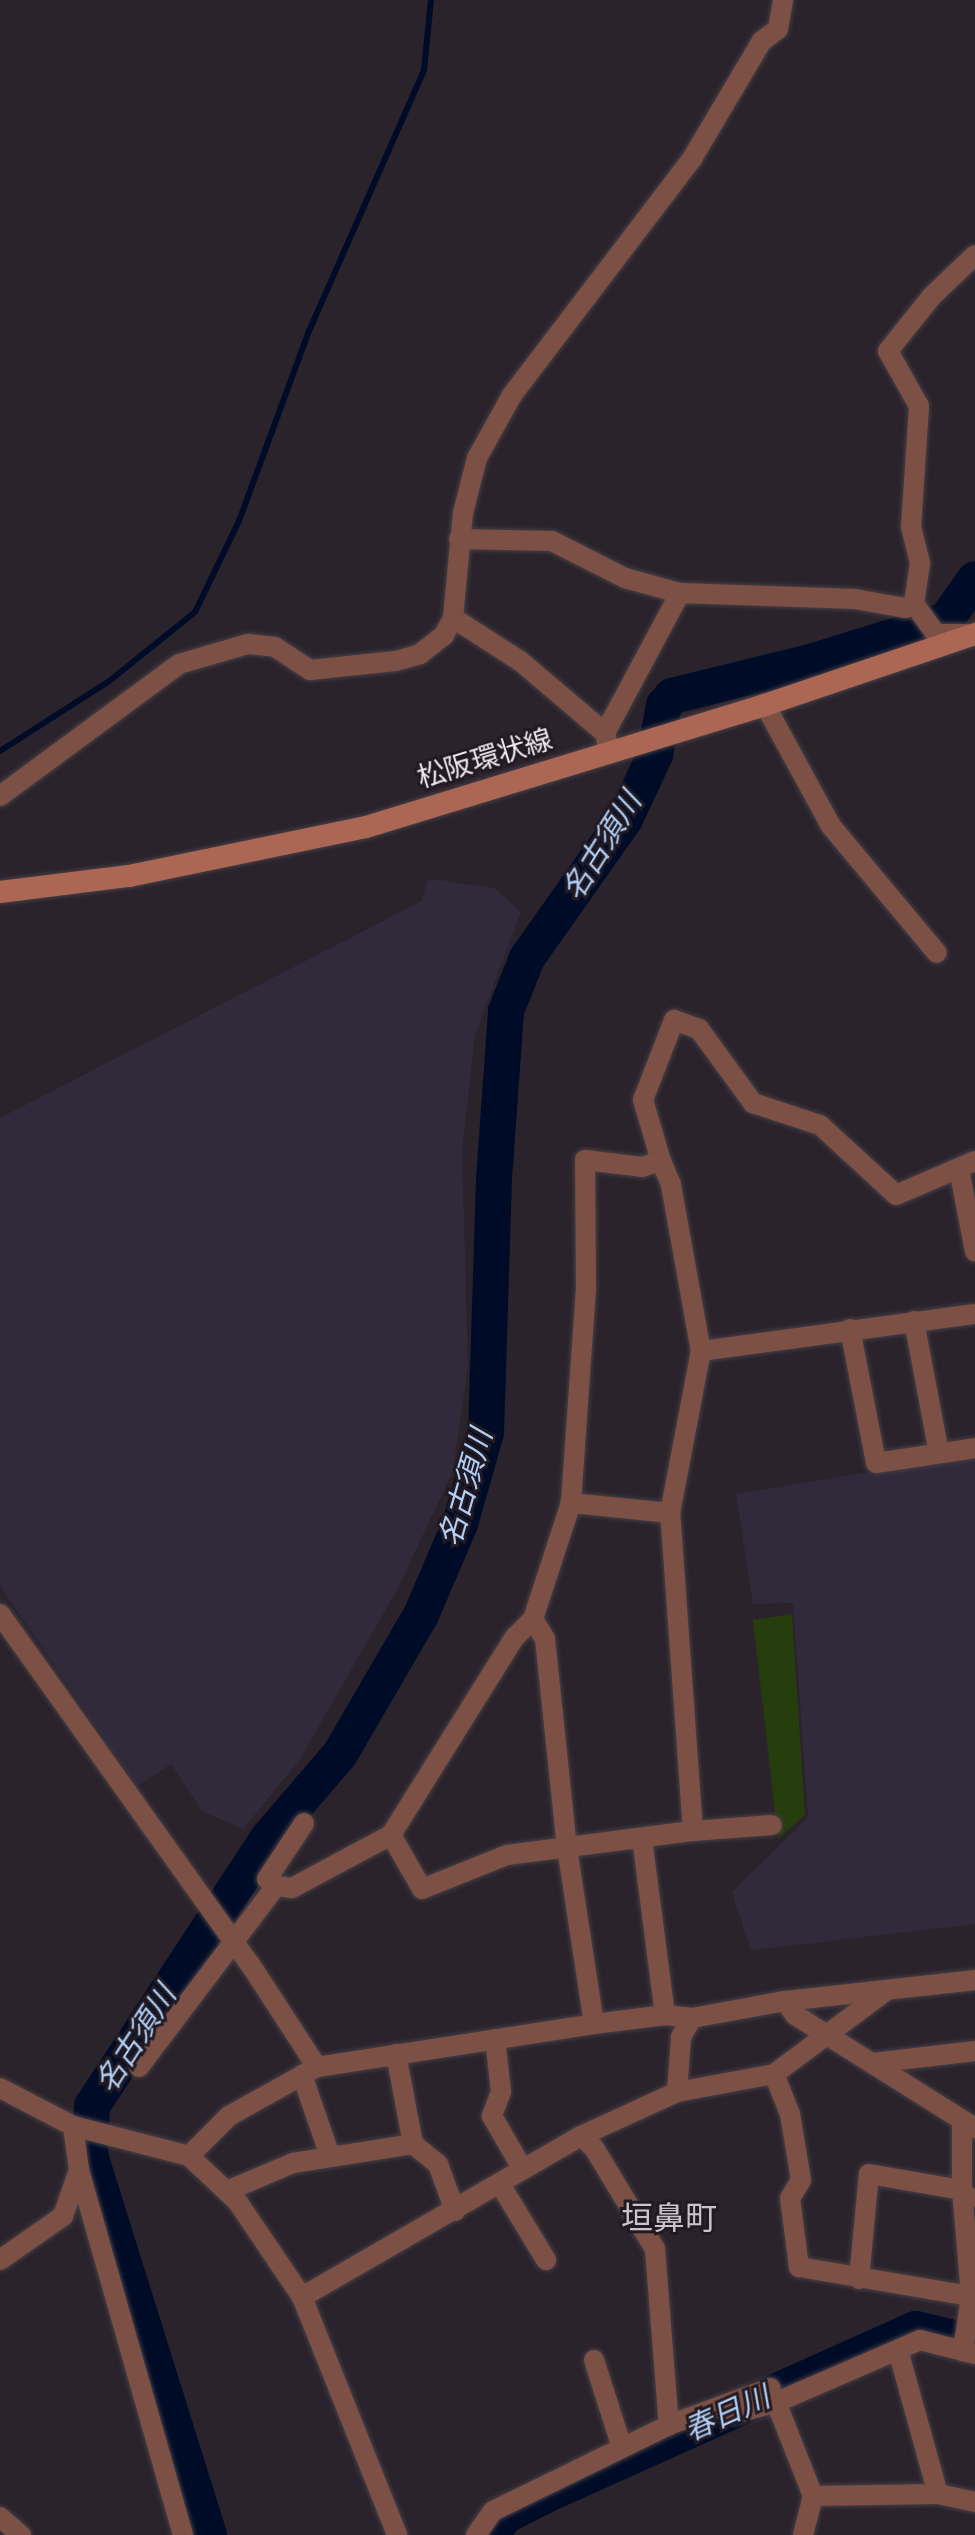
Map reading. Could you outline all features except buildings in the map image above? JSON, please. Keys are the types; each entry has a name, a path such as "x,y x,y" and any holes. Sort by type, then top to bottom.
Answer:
{"main road":[{"name":"松阪環状線","path":"0,892 129,876 366,827 614,744 696,726 765,705 975,634"}],"street":[{"path":"0,796 179,664 248,644 275,647 310,670 396,661 420,654 444,635 453,618 459,539 477,458 512,395 693,157 762,41 778,29 783,0"},
{"path":"975,255 932,296 888,351 919,406 911,527 920,563 914,604 936,634 975,634"},
{"path":"459,539 552,541 625,578 680,593 855,599 905,608 914,604"},
{"path":"453,618 520,661 614,744 680,593"},
{"path":"765,705 831,826 937,953"},
{"path":"693,1831 670,1513 701,1351 671,1185 643,1100 674,1020 699,1029 753,1103 820,1125 896,1195 967,1165 975,1251"},
{"path":"304,1823 267,1879 276,1886 292,1888 391,1835 514,1638 533,1619 571,1503 586,1290 585,1160 642,1167 661,1161"},
{"path":"701,1351 975,1314"},
{"path":"914,1321 939,1453"},
{"path":"850,1329 876,1463 975,1448"},
{"path":"571,1503 670,1513"},
{"path":"0,1614 234,1942 310,2071 330,2156"},
{"path":"533,1619 545,1639 567,1848 594,2024"},
{"path":"391,1835 422,1889 507,1855 693,1831 772,1825"},
{"path":"642,1838 665,2015"},
{"path":"139,2067 276,1886"},
{"path":"189,2156 229,2116 310,2071 396,2054 594,2024 665,2015 692,2018 785,2001 975,1980"},
{"path":"302,2297 581,2136 677,2092 774,2074 887,1990"},
{"path":"734,2414 920,2340 969,2352 968,2124 795,2015 785,2001"},
{"path":"677,2092 681,2037 692,2018"},
{"path":"495,2039 501,2092 492,2116 523,2170"},
{"path":"873,2063 975,2051"},
{"path":"396,2054 413,2144 438,2164 455,2211"},
{"path":"774,2074 790,2114 801,2180 790,2198 799,2267 971,2296"},
{"path":"0,2088 73,2126 115,2134 189,2156 227,2191 302,2297 397,2535"},
{"path":"73,2126 79,2170 183,2535"},
{"path":"581,2136 594,2148 655,2249 669,2425"},
{"path":"227,2191 293,2163 413,2144"},
{"path":"0,2260 63,2216 79,2170"},
{"path":"859,2279 869,2174 969,2197"},
{"path":"500,2184 546,2260"},
{"path":"898,2350 938,2494"},
{"path":"594,2360 622,2448"},
{"path":"476,2535 493,2511 669,2425 774,2396"},
{"path":"774,2396 813,2496 803,2535"},
{"path":"813,2496 938,2494 975,2502"},
{"path":"0,2517 21,2535"}],"shaded area":[{"path":"428,879 494,888 521,912 475,1035 462,1151 468,1366 453,1471 398,1588 300,1759 243,1829 202,1811 171,1764 137,1786 0,1586 0,1118 422,901"},
{"path":"975,1455 975,1924 751,1950 732,1892 808,1817 793,1603 753,1604 736,1494"}],"green space":[{"path":"792,1614 805,1815 778,1839 753,1620"}],"waterway":[{"path":"0,751 108,682 195,612 239,521 309,331 424,70 431,0"},
{"name":"名古須川","path":"209,2535 90,2155 92,2106 268,1838 340,1754 421,1615 460,1524 486,1433 494,1179 506,1011 527,958 625,819 655,755 664,705 672,696 814,661 946,620 975,579"},
{"name":"春日川","path":"491,2535 505,2516 548,2494 916,2329 975,2343"}],"district":[{"name":"垣鼻町","path":"669,2218"}]}
